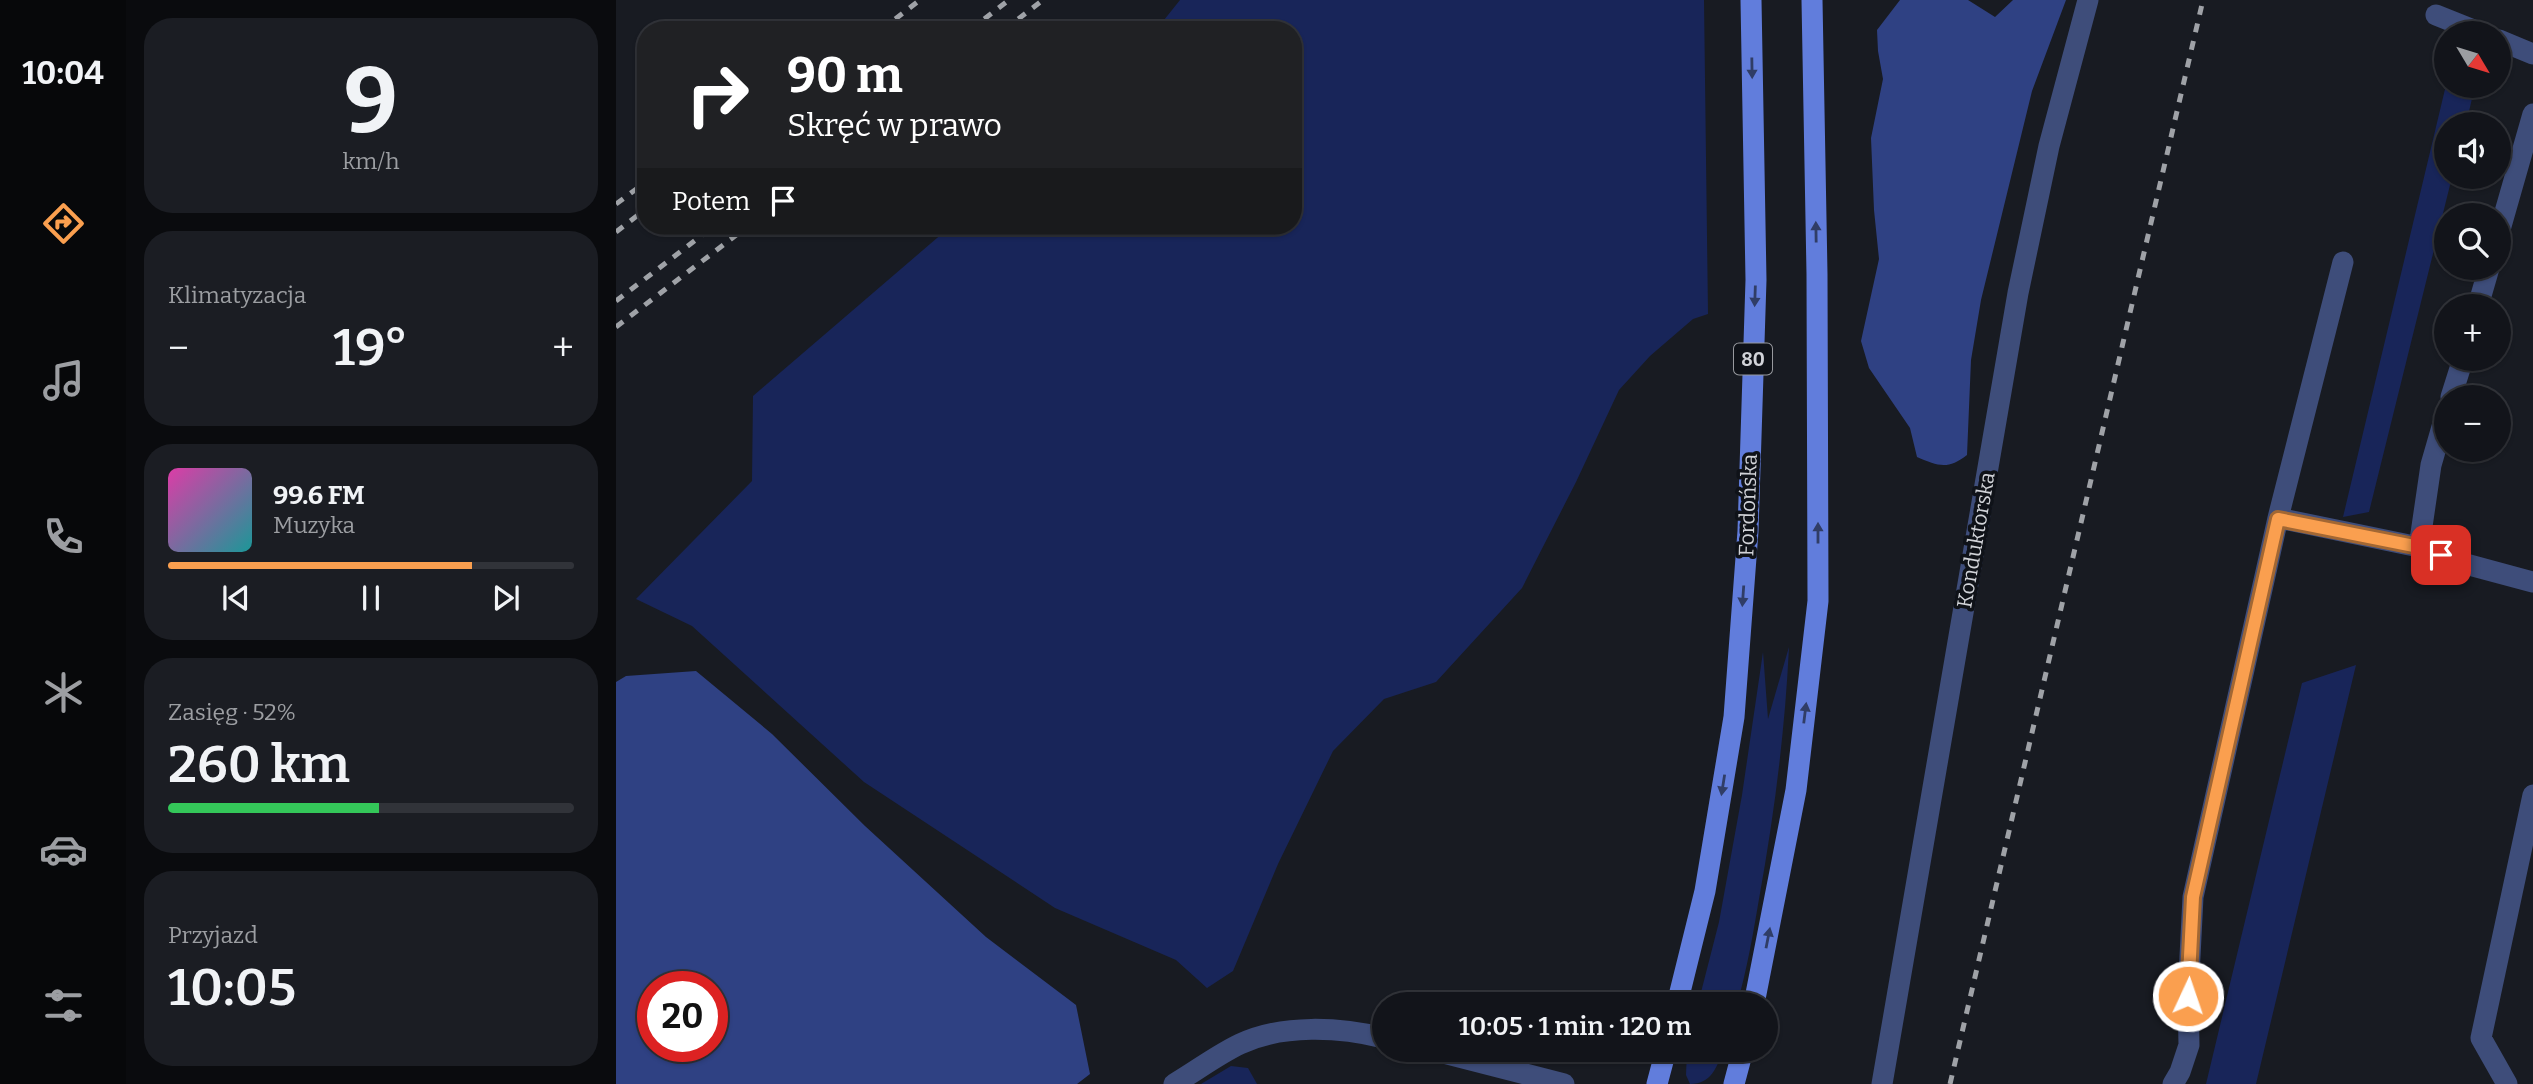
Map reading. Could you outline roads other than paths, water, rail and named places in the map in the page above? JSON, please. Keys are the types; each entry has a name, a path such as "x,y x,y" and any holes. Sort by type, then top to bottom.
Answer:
{"main road":[{"name":"Fordońska","path":"1680,992 1705,891 1734,717 1748,531 1756,280 1751,0"},
{"path":"1757,992 1796,790 1818,601 1817,274 1812,0"},
{"path":"1657,1084 1663,1062"},
{"path":"1734,1084 1740,1062"}],"street":[{"name":"Konduktorska","path":"1882,1084 2018,292 2049,146 2088,0"},
{"path":"2435,15 2450,21"},
{"path":"2511,45 2533,54"},
{"path":"2508,203 2533,114"},
{"path":"2173,1084 2189,1045 2188,996 2193,897 2278,519 2343,262"},
{"path":"2419,547 2434,455"},
{"path":"2278,519 2419,547 2462,563 2533,582"},
{"path":"2507,1084 2481,1038 2533,795"},
{"path":"1174,1084 1240,1044 1289,1031 1340,1030 1372,1036"},
{"path":"1479,1062 1564,1084"}],"railway":[{"path":"893,21 920,0"},
{"path":"982,21 1009,0"},
{"path":"1016,21 1043,0"},
{"path":"1950,1084 2203,0"},
{"path":"616,204 637,189"},
{"path":"616,232 637,216"},
{"path":"616,301 702,235"},
{"path":"616,327 736,235"}]}
